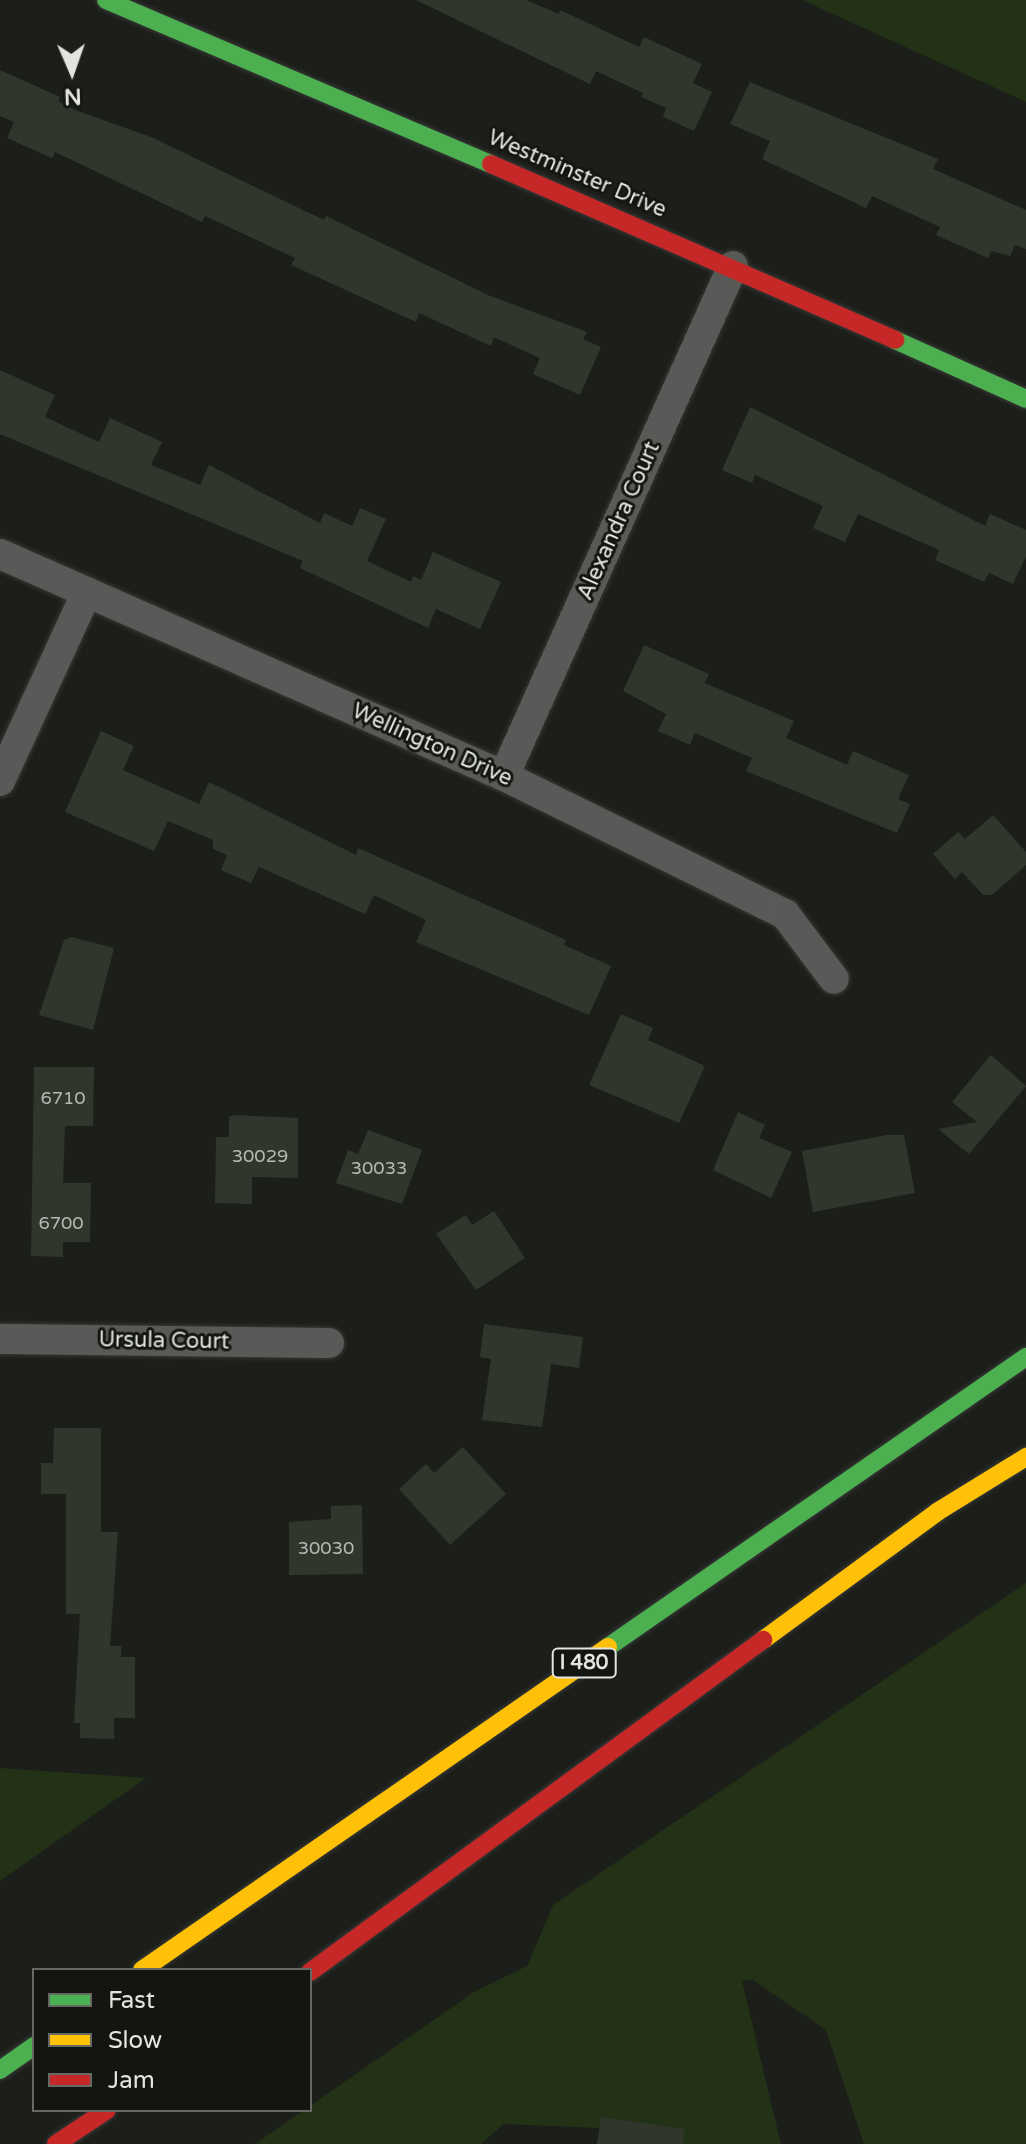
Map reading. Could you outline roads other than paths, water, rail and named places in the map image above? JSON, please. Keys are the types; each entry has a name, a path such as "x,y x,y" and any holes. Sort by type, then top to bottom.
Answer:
{"main road":[{"name":"Westminster Drive","path":"106,0 733,266 1026,399"},
{"name":"I 480","path":"145,1968 1026,1357"},
{"path":"312,1971 937,1512 1026,1457"},
{"path":"0,2070 32,2047"},
{"path":"56,2144 104,2112"}],"street":[{"name":"Alexandra Court","path":"504,776 733,266"},
{"name":"Wellington Drive","path":"0,554 504,776 785,914 834,979"},
{"path":"0,781 87,592"},
{"name":"Ursula Court","path":"0,1339 329,1343"}]}
